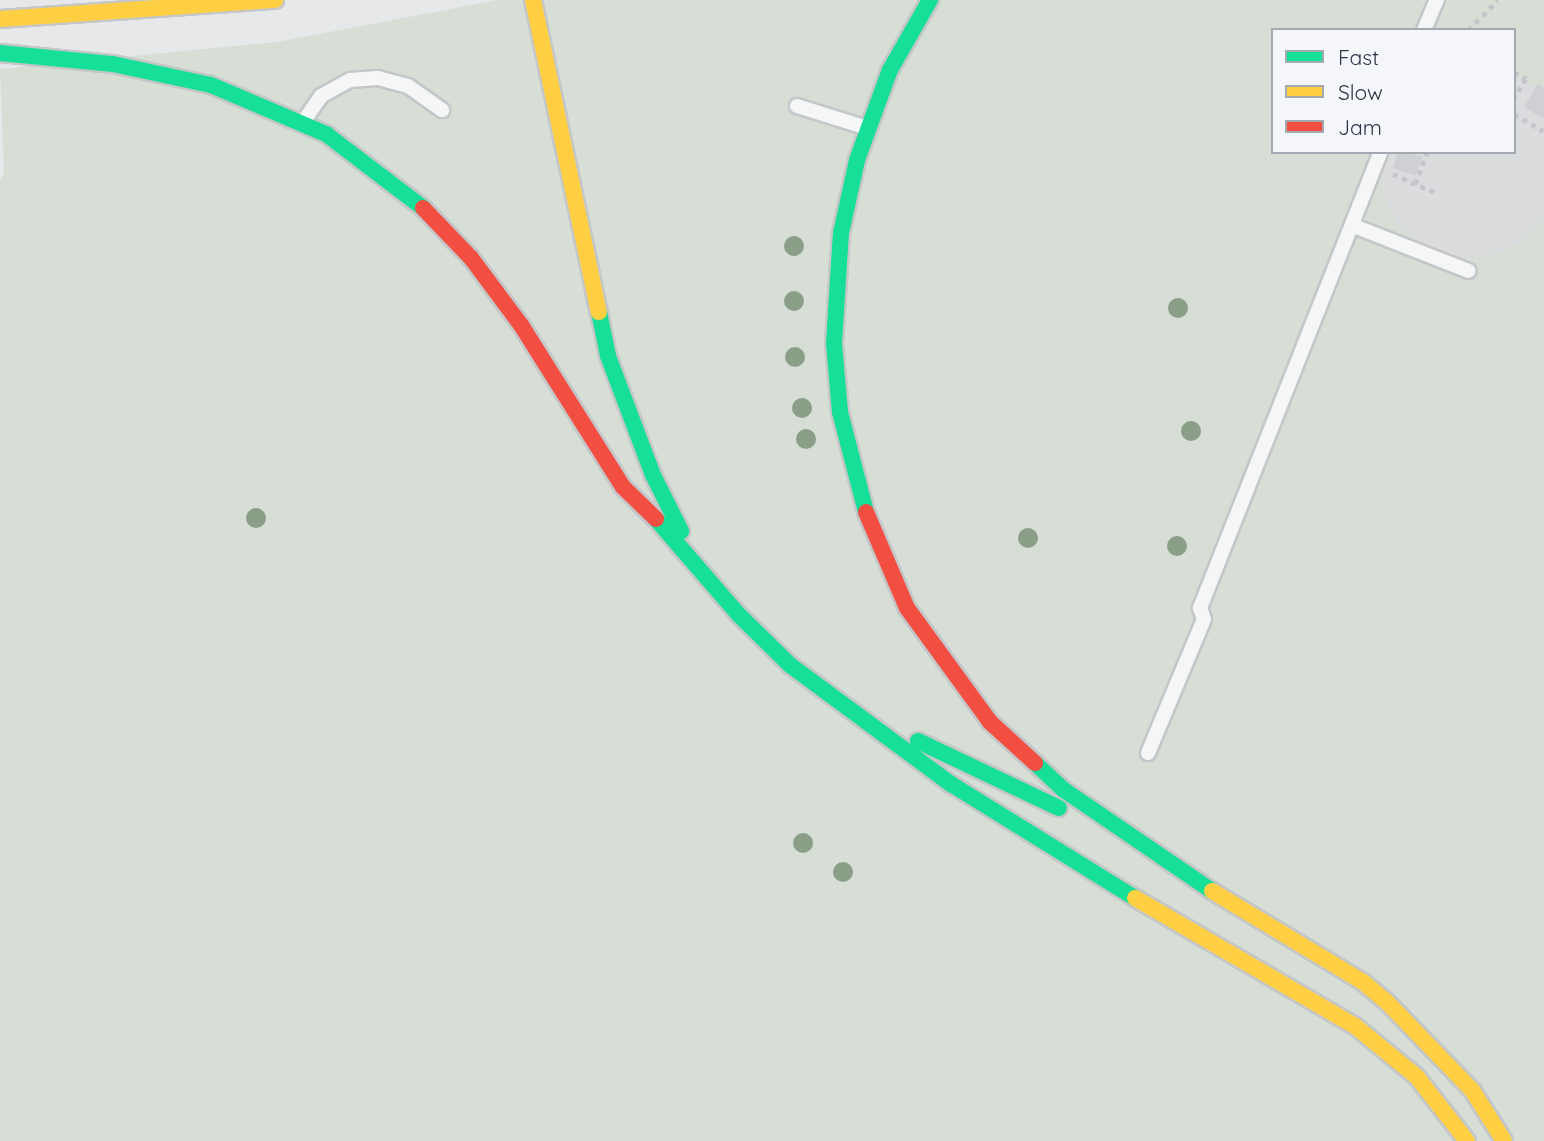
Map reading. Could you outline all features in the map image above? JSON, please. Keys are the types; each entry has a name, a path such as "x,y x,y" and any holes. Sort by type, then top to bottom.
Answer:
{"main road":[{"path":"0,19 275,0"},
{"path":"533,0 608,356 653,475 699,567"},
{"path":"930,0 890,70 868,129 841,233 834,343 840,412 862,502 888,570 907,608 956,681 1022,755 1065,790 1212,891 1379,995 1472,1090 1504,1141"},
{"path":"0,53 167,72 303,122 326,134 408,194 471,258 521,326 623,487 699,567 739,615 790,665 951,784 1135,898 1355,1026 1417,1077 1467,1141"},
{"path":"855,713 1003,778 1212,891"}],"lane":[{"path":"1425,28 1437,0"},
{"path":"303,122 321,96 350,80 378,78 408,86 442,110"},
{"path":"797,106 868,129"},
{"path":"1148,753 1204,620 1200,608 1354,226 1378,159"},
{"path":"1354,226 1469,271"}],"path":[{"path":"1470,28 1497,0"},
{"path":"1516,73 1526,79 1516,96"},
{"path":"1516,115 1544,131"},
{"path":"1415,184 1426,154"},
{"path":"1378,159 1415,184 1434,192"}],"shaded area":[{"path":"498,0 1544,0 1544,1141 0,1141 0,181 4,172 0,69 277,42"}],"building":[{"path":"1538,84 1544,88 1544,119 1524,107"},
{"path":"1397,154 1423,156 1415,176 1393,168"}],"runway":[{"path":"1468,170 1474,154"}],"traffic: fast":[{"path":"866,512 840,412 834,343 841,233 857,160 890,70 930,0"},
{"path":"0,53 113,64 211,85 326,134 423,208"},
{"path":"599,312 608,356 653,475 681,531"},
{"path":"656,519 739,615 790,665 951,784 1135,898"},
{"path":"918,741 1059,808"},
{"path":"1035,763 1064,790 1212,891"}],"traffic: slow":[{"path":"0,19 275,0"},
{"path":"533,0 599,312"},
{"path":"1212,891 1363,982 1386,1001 1472,1090 1504,1141"},
{"path":"1135,898 1355,1026 1417,1077 1467,1141"}],"traffic: jam":[{"path":"423,208 471,258 521,325 623,487 656,519"},
{"path":"866,512 907,608 990,722 1035,763"}]}
